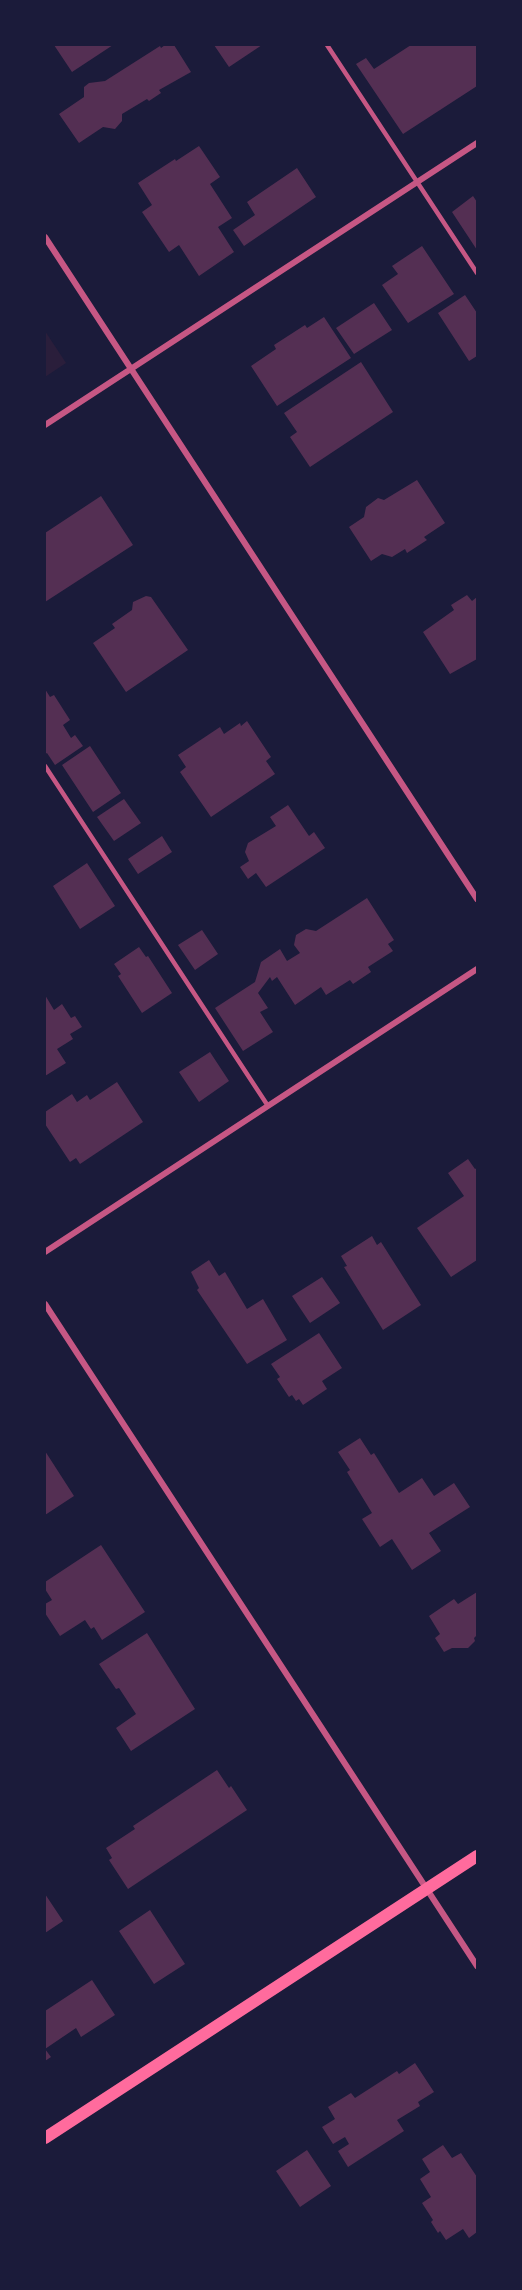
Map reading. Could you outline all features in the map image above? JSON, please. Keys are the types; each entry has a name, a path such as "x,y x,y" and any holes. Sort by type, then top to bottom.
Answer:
{"main road":[{"path":"45,2138 477,1856"}],"street":[{"path":"45,425 477,143"},
{"path":"45,237 477,899"},
{"path":"45,1252 477,969"},
{"path":"45,1304 477,1966"}],"lane":[{"path":"327,45 477,273"},
{"path":"45,766 268,1106"}],"shaded area":[{"path":"45,331 66,363 45,377"}],"building":[{"path":"54,45 113,45 72,72"},
{"path":"165,45 174,45 191,72 159,90 161,93 149,101 147,99 122,114 122,121 115,129 103,127 79,143 59,114 84,97 84,87 89,83 105,81"},
{"path":"214,45 262,45 229,67"},
{"path":"411,45 477,45 477,86 403,134 356,64 366,58 374,69"},
{"path":"199,146 220,177 210,184 232,218 218,227 234,252 199,276 179,245 169,252 142,212 152,205 138,183"},
{"path":"297,168 316,197 244,246 233,230 255,215 247,202"},
{"path":"473,196 477,202 477,250 452,212"},
{"path":"422,246 454,294 408,323 382,285 398,274 392,266"},
{"path":"465,295 477,313 477,356 469,361 438,313"},
{"path":"374,303 392,330 354,354 336,328"},
{"path":"324,317 351,358 277,406 251,366 276,349 274,345 305,325 307,328"},
{"path":"361,362 393,412 310,467 290,437 297,432 284,413"},
{"path":"417,480 445,523 424,537 427,540 407,553 405,549 392,557 382,554 371,561 349,527 364,517 366,507 378,498 384,500"},
{"path":"101,496 133,545 45,602 45,533"},
{"path":"467,595 472,601 477,597 477,659 450,674 423,632 454,610 451,605"},
{"path":"146,596 151,597 188,650 126,692 93,643 115,628 112,624 132,610 133,602"},
{"path":"45,689 50,697 54,695 70,720 63,725 71,738 75,735 83,746 55,765 47,753 45,754"},
{"path":"247,721 271,757 266,761 275,774 211,817 180,772 186,767 178,755 220,727 224,734"},
{"path":"90,746 121,793 93,812 62,765"},
{"path":"124,799 141,823 114,841 97,817"},
{"path":"288,805 309,836 314,832 325,848 266,887 256,873 248,879 240,867 249,861 245,852 248,843 276,826 270,817"},
{"path":"162,836 172,852 138,874 128,859"},
{"path":"87,863 115,906 80,929 53,886"},
{"path":"367,898 394,940 388,944 393,951 368,967 371,972 353,984 350,980 326,995 321,987 295,1005 277,977 272,981 270,977 258,993 268,1008 260,1012 273,1032 243,1051 215,1008 255,982 261,962 280,949 287,961 300,953 294,945 296,935 306,929 316,931"},
{"path":"202,930 218,954 195,970 178,945"},
{"path":"139,947 146,957 148,956 172,993 142,1013 118,976 121,974 114,964"},
{"path":"45,995 54,1010 62,1004 71,1018 75,1016 82,1027 70,1034 73,1039 57,1049 66,1063 45,1076"},
{"path":"210,1052 229,1081 199,1102 179,1072"},
{"path":"117,1082 143,1122 80,1164 76,1158 70,1162 45,1124 45,1112 72,1094 77,1102 87,1095 90,1100"},
{"path":"468,1159 475,1169 477,1168 477,1260 451,1277 417,1228 464,1196 448,1173"},
{"path":"372,1236 377,1245 381,1242 421,1305 383,1330 344,1267 347,1266 341,1256"},
{"path":"209,1260 219,1276 225,1272 247,1309 263,1299 287,1340 247,1364 197,1290 199,1288 191,1272"},
{"path":"322,1277 340,1303 310,1323 292,1296"},
{"path":"319,1333 342,1368 322,1381 327,1389 303,1405 292,1395 289,1397 277,1379 280,1377 271,1364"},
{"path":"360,1438 371,1455 374,1453 399,1493 422,1478 434,1496 454,1483 470,1507 429,1533 441,1551 412,1570 392,1539 380,1547 362,1519 372,1513 347,1472 350,1470 338,1452"},
{"path":"45,1451 74,1496 45,1515"},
{"path":"101,1545 145,1612 102,1640 94,1627 91,1629 85,1620 60,1636 45,1613 45,1604 52,1600 45,1589 45,1582"},
{"path":"477,1592 475,1641 468,1648 452,1648 444,1652 435,1638 440,1634 429,1616 454,1599 458,1604"},
{"path":"147,1633 195,1709 131,1751 116,1728 136,1714 119,1688 116,1689 99,1664"},
{"path":"217,1770 247,1810 128,1889 109,1860 112,1858 106,1848 135,1829 133,1826"},
{"path":"45,1894 63,1921 45,1933"},
{"path":"150,1910 185,1964 154,1984 119,1931"},
{"path":"92,1980 115,2015 81,2037 76,2028 45,2049 45,2011"},
{"path":"45,2049 51,2057 45,2061"},
{"path":"415,2063 434,2092 418,2102 420,2106 397,2120 404,2131 348,2167 338,2151 349,2144 345,2137 333,2144 322,2127 335,2119 328,2107 351,2093 355,2098 397,2071 399,2074"},
{"path":"443,2145 452,2158 461,2153 477,2177 477,2232 469,2238 463,2229 446,2240 440,2231 438,2233 422,2203 431,2197 420,2179 430,2172 422,2159"},
{"path":"307,2150 331,2186 300,2207 276,2171"}]}
